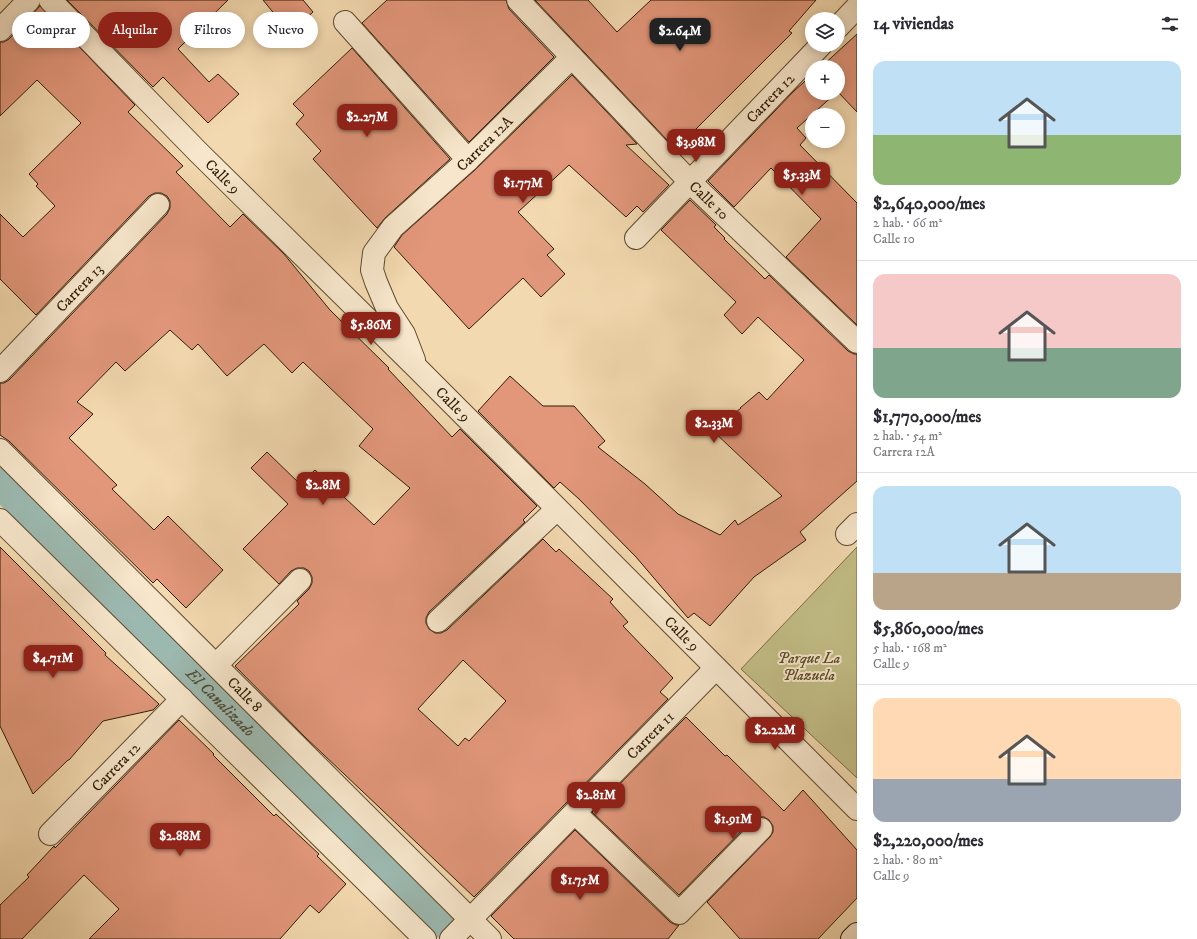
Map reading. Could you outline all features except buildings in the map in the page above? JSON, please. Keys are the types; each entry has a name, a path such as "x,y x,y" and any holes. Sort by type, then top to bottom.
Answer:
{"street":[{"path":"0,30 29,0"},
{"name":"Calle 9","path":"50,0 198,152 417,368 857,809"},
{"name":"Calle 10","path":"518,0 690,182 857,342"},
{"path":"845,20 857,7"},
{"path":"345,22 468,160"},
{"name":"Carrera 12","path":"636,238 814,52"},
{"name":"Carrera 12A","path":"417,368 404,334 387,308 372,270 374,253 393,227 468,160 572,57"},
{"name":"Carrera 13","path":"0,371 158,205"},
{"name":"Calle 8","path":"0,450 490,939"},
{"path":"438,621 557,509"},
{"path":"0,520 425,939"},
{"path":"216,665 300,580"},
{"name":"Carrera 11","path":"451,939 716,668"},
{"name":"Carrera 12","path":"50,834 182,699"},
{"path":"575,813 680,913 760,829"},
{"path":"852,939 857,934"}],"green space":[{"name":"Parque La Plazuela","path":"857,547 857,778 741,669"}],"waterway":[{"name":"El Canalizado","path":"0,483 441,922"}]}
